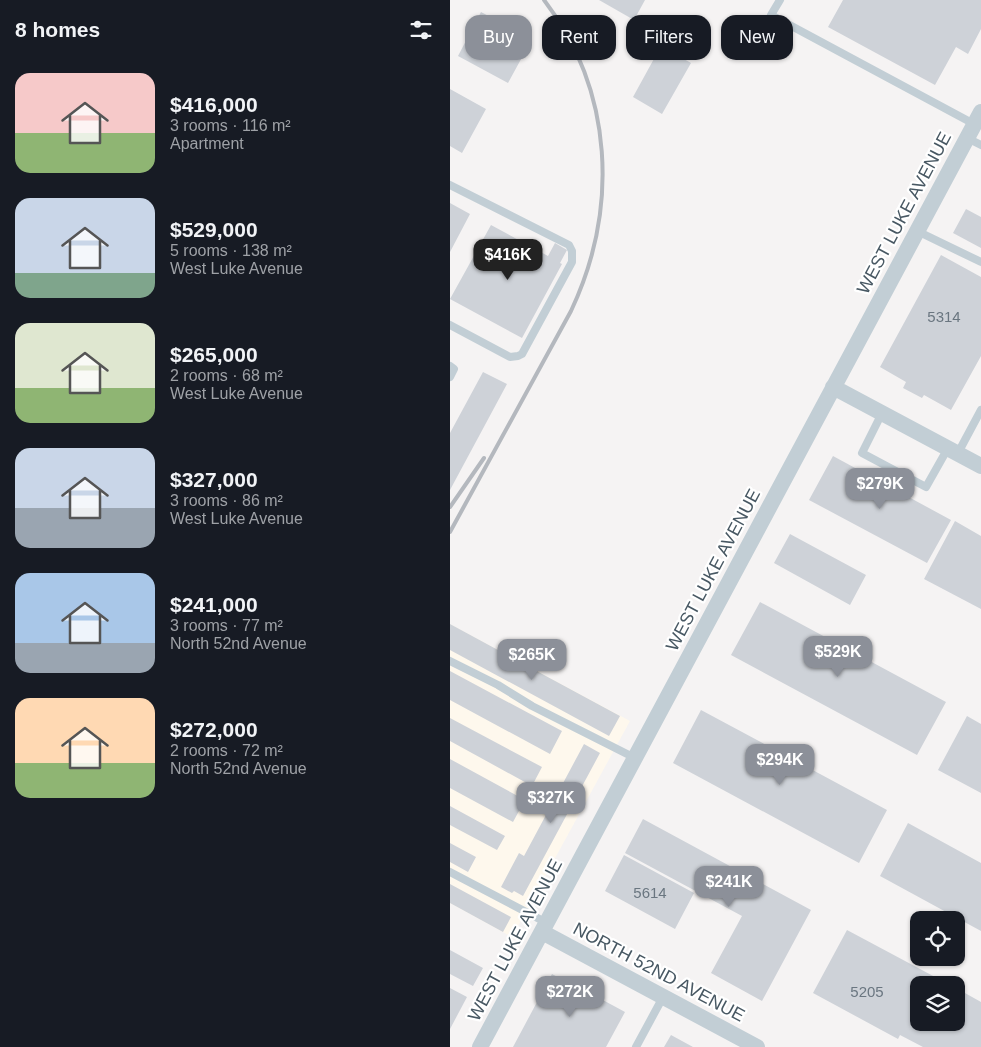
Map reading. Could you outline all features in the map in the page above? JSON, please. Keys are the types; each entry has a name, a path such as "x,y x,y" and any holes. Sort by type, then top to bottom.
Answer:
{"street":[{"name":"WEST LUKE AVENUE","path":"480,1047 917,230 976,130"},
{"path":"833,387 981,466"},
{"name":"NORTH 52ND AVENUE","path":"545,927 663,996 757,1047"}],"lane":[{"path":"780,0 771,14 976,130"},
{"path":"450,184 569,245 572,250 572,262 522,354 510,357 450,325"},
{"path":"917,230 981,262"},
{"path":"450,366 454,369 450,377"},
{"path":"882,413 862,453 926,487 981,410"},
{"path":"450,661 498,685 532,706 635,758"},
{"path":"450,872 545,927"},
{"path":"636,1047 663,996"}],"shaded area":[{"path":"450,624 630,721 512,937 450,903"}],"building":[{"path":"599,0 645,0 637,15 626,15"},
{"path":"843,0 981,0 981,29 968,54 956,47 935,85 828,27"},
{"path":"465,43 465,60 458,56"},
{"path":"465,60 521,60 508,83"},
{"path":"653,60 686,60 691,63 662,114 633,97"},
{"path":"450,89 486,109 462,153 450,146"},
{"path":"450,203 470,214 450,252"},
{"path":"966,209 981,217 981,248 953,233"},
{"path":"491,225 548,256 555,243 567,250 560,263 562,264 522,338 450,299"},
{"path":"941,255 981,277 981,356 951,410 924,395 922,398 903,388 906,382 880,367"},
{"path":"483,372 507,384 450,490 450,433"},
{"path":"833,456 951,520 927,563 809,500"},
{"path":"955,521 981,536 981,609 924,579"},
{"path":"790,534 866,575 850,605 774,563"},
{"path":"760,602 946,702 917,755 731,655"},
{"path":"450,624 620,716 609,736 450,650"},
{"path":"450,671 562,731 550,754 450,700"},
{"path":"701,710 887,810 859,863 673,763"},
{"path":"967,716 981,724 981,793 938,770"},
{"path":"450,718 542,767 532,786 450,741"},
{"path":"584,744 600,753 523,896 514,891 512,893 501,887 519,853 524,856"},
{"path":"450,759 525,800 513,822 450,788"},
{"path":"450,806 505,836 497,850 450,825"},
{"path":"643,819 811,910 762,1001 711,973 742,916 625,853"},
{"path":"908,823 981,863 981,931 965,922 965,911 944,911 880,876"},
{"path":"450,843 476,857 468,872 450,862"},
{"path":"624,855 694,893 675,929 605,891"},
{"path":"450,884 511,917 503,932 450,903"},
{"path":"847,930 910,964 910,966 914,966 933,976 910,976 910,1031 965,1031 965,993 981,1002 981,1047 923,1047 900,1035 898,1039 813,993"},
{"path":"450,950 483,968 473,986 450,974"},
{"path":"552,974 578,988 581,983 603,995 601,999 625,1012 606,1047 513,1047"},
{"path":"450,988 467,997 450,1029"},
{"path":"671,1035 693,1047 664,1047"}],"railway":[{"path":"450,532 571,311 586,272 597,232 602,192 602,151 596,111 584,73 567,35 544,0"},
{"path":"450,507 484,458"}]}
